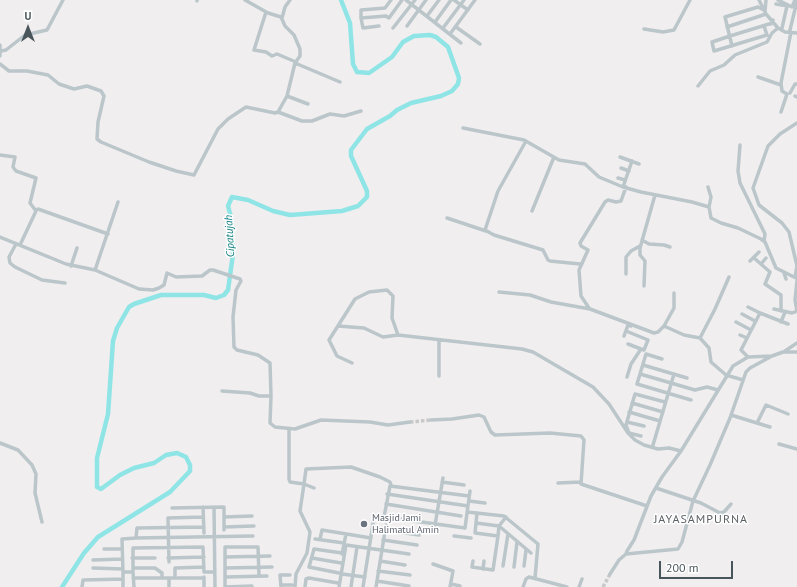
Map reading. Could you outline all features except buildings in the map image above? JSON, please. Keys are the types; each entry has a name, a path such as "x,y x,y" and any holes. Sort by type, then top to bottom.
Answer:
{"street":[{"path":"1,52 6,50 25,35 47,30 63,0"},
{"path":"245,0 266,12 282,18"},
{"path":"278,112 287,96 296,62 300,56 300,50 294,35 285,26 282,18 285,7 290,0"},
{"path":"379,26 363,28 361,10 385,8 391,0"},
{"path":"361,18 386,16 389,18 402,0"},
{"path":"406,0 462,43"},
{"path":"393,28 415,0"},
{"path":"407,26 426,0"},
{"path":"427,16 439,0"},
{"path":"435,22 451,0"},
{"path":"454,0 468,10"},
{"path":"443,28 464,0"},
{"path":"450,34 476,0"},
{"path":"644,29 663,32 674,30 690,0"},
{"path":"759,0 765,12"},
{"path":"765,12 766,0"},
{"path":"781,112 787,94 782,91 781,85 796,0"},
{"path":"777,4 794,7"},
{"path":"777,4 794,7"},
{"path":"698,86 710,71 724,65 735,55 767,42 772,33 780,28 787,6"},
{"path":"732,46 725,17 758,7 785,32 791,31 797,33"},
{"path":"266,12 254,50 267,52 272,56 277,54 340,82"},
{"path":"727,27 765,12"},
{"path":"764,26 767,35 714,51 712,42 730,36 764,26 771,24 773,20"},
{"path":"456,27 480,44"},
{"path":"0,44 0,56"},
{"path":"0,64 9,71 27,70 48,75 59,84 74,89 87,86 101,91 104,96 98,122 97,139 150,162 191,175 196,173 220,127 243,108 250,107 275,113 278,112 292,118 307,121 330,114 344,116 362,111"},
{"path":"758,77 781,85"},
{"path":"790,93 795,84 797,84"},
{"path":"287,96 308,104"},
{"path":"774,309 792,313 797,311 794,300 797,266 789,232 782,223 759,205 753,188 768,146 780,134 797,123"},
{"path":"463,128 526,140 554,158 584,164 599,177 624,187 692,202 709,208"},
{"path":"486,231 485,228 498,191 526,140"},
{"path":"740,145 738,171 744,194 764,231 764,241 776,268 796,279"},
{"path":"0,155 15,158 13,167 16,171 36,176 30,203 36,210 38,209 108,234"},
{"path":"620,157 639,164"},
{"path":"532,211 554,158"},
{"path":"590,309 581,296 578,270 588,250 581,246 580,243 596,215 607,200 621,201 625,180 632,162"},
{"path":"621,168 629,171"},
{"path":"618,178 625,180"},
{"path":"708,187 711,197 709,208 710,217 718,222 748,232 764,241"},
{"path":"644,286 644,261 640,255 640,246 655,195"},
{"path":"95,270 118,202"},
{"path":"20,245 36,210"},
{"path":"447,218 486,231 515,243 543,250 550,261 580,264"},
{"path":"0,237 71,266 95,270 134,288 153,290 164,285 167,273 175,277 203,276 210,270 219,271 238,278 241,281 236,290 232,321 234,347 237,350 258,355 270,363 270,425 289,429 300,428 311,422 321,420 370,422 388,425 410,422"},
{"path":"642,240 649,244 670,247"},
{"path":"16,244 9,257 10,263 15,267 42,280 65,282"},
{"path":"626,274 626,257 631,251 640,246"},
{"path":"71,266 77,248"},
{"path":"750,262 759,252"},
{"path":"754,258 770,272 765,284 781,295 783,311 781,322"},
{"path":"761,264 766,258"},
{"path":"784,273 786,279"},
{"path":"700,338 720,300 729,277"},
{"path":"352,363 338,357 329,340 355,299 369,292 387,290 393,296 392,318 398,335"},
{"path":"499,292 530,295 551,302 590,309 654,333 658,332 664,326 674,308 674,293"},
{"path":"748,307 788,324"},
{"path":"748,358 741,350 760,313"},
{"path":"742,314 755,321"},
{"path":"736,322 751,330"},
{"path":"624,336 628,325 651,333"},
{"path":"338,326 364,328 383,337 398,335 522,349 533,352 593,387 609,404 628,434 635,440 644,445 658,449 669,448 681,451"},
{"path":"664,326 684,335 700,338 709,348 711,362 726,375 743,380"},
{"path":"626,331 648,340 644,351 643,365 637,384 690,400"},
{"path":"740,335 747,338"},
{"path":"438,340 439,376"},
{"path":"626,554 678,549 693,500 710,465 731,415 747,370 772,356 783,352 797,343"},
{"path":"628,344 662,358"},
{"path":"628,377 631,364 644,351"},
{"path":"783,352 797,352"},
{"path":"610,574 619,560 626,554 634,540 647,506 656,488 681,451 726,375 736,363 748,358 772,356"},
{"path":"643,365 687,378"},
{"path":"640,374 695,390 704,388 716,390"},
{"path":"653,445 674,374"},
{"path":"222,391 250,393 259,396 271,396"},
{"path":"641,436 629,433 626,425 635,394 665,402"},
{"path":"632,403 663,412"},
{"path":"757,423 766,405 788,414"},
{"path":"629,412 660,421"},
{"path":"431,420 479,415 484,417 491,432 495,435 550,433 581,436 584,440 580,482 583,486 633,500 647,506"},
{"path":"731,415 770,427"},
{"path":"627,422 644,426"},
{"path":"289,429 290,482 304,484 314,488"},
{"path":"0,443 18,450 32,465 36,474 35,493 42,522"},
{"path":"779,444 797,449"},
{"path":"290,575 280,575 281,586 293,586 296,574 308,552 310,532 300,511 306,469 350,467 380,477 390,482 391,485 469,496"},
{"path":"435,524 442,480 464,485"},
{"path":"558,483 580,482"},
{"path":"384,517 391,485"},
{"path":"656,488 693,500 720,513 725,511 731,504"},
{"path":"463,537 470,491"},
{"path":"388,494 468,506"},
{"path":"469,501 485,503"},
{"path":"386,504 462,516"},
{"path":"203,507 204,533"},
{"path":"214,507 215,587"},
{"path":"172,508 224,507 224,528 254,526"},
{"path":"467,512 506,517 538,544 533,577"},
{"path":"477,513 474,533 498,536"},
{"path":"224,517 252,516"},
{"path":"203,517 169,518 168,560 204,557"},
{"path":"363,587 374,517 384,517 464,528"},
{"path":"474,561 472,567 493,570 499,526 506,517"},
{"path":"476,523 499,526 531,554"},
{"path":"376,587 386,525"},
{"path":"136,538 137,528 204,527"},
{"path":"344,543 318,539 322,530 371,538"},
{"path":"385,530 419,535"},
{"path":"305,587 306,579 309,578 338,586 342,553 347,534"},
{"path":"503,566 508,534"},
{"path":"123,587 122,538 253,536"},
{"path":"454,536 471,538"},
{"path":"383,540 417,545"},
{"path":"514,567 517,542"},
{"path":"134,587 132,547 168,548 204,545 204,587"},
{"path":"340,573 346,545 409,554"},
{"path":"253,577 252,587 225,587 225,547 257,546 259,556 259,576"},
{"path":"351,587 357,547"},
{"path":"104,549 122,549"},
{"path":"342,553 315,549 309,568 365,577"},
{"path":"524,566 526,550"},
{"path":"225,557 270,556"},
{"path":"132,558 154,558"},
{"path":"312,558 341,563"},
{"path":"93,560 122,559"},
{"path":"380,561 405,565"},
{"path":"483,569 484,561"},
{"path":"433,564 453,571 451,586 460,586"},
{"path":"175,578 176,567 204,567"},
{"path":"225,568 272,567"},
{"path":"93,568 133,570 155,568 162,573 162,578"},
{"path":"378,571 410,575"},
{"path":"204,572 215,572"},
{"path":"225,577 267,576"},
{"path":"523,587 526,579 533,577 567,587"},
{"path":"133,578 204,578"},
{"path":"169,578 169,587"},
{"path":"82,587 83,580 123,579"},
{"path":"579,587 582,579"},
{"path":"377,581 408,586"}],"waterway":[{"name":"Cipatujah","path":"62,587 84,553 98,537 170,492 190,471 190,465 186,457 177,453 166,455 154,463 134,468 120,475 101,489 97,487 97,458 108,414 113,341 117,328 129,307 161,295 204,295 216,298 224,295 228,290 233,254 231,217 228,206 232,197 248,200 273,211 290,215 342,211 358,206 367,197 367,191 351,156 351,150 367,129 411,103 441,96 452,91 458,84 459,78 448,47 436,37 430,35 414,36 403,42 392,57 369,73 357,72 353,64 350,23 341,0"}],"tunnel":[{"path":"410,422 431,420"},
{"path":"603,587 610,574"}],"place":[{"name":"Masjid Jami Halimatul Amin","path":"364,524"}],"district":[{"name":"JAYASAMPURNA","path":"701,520"}]}
